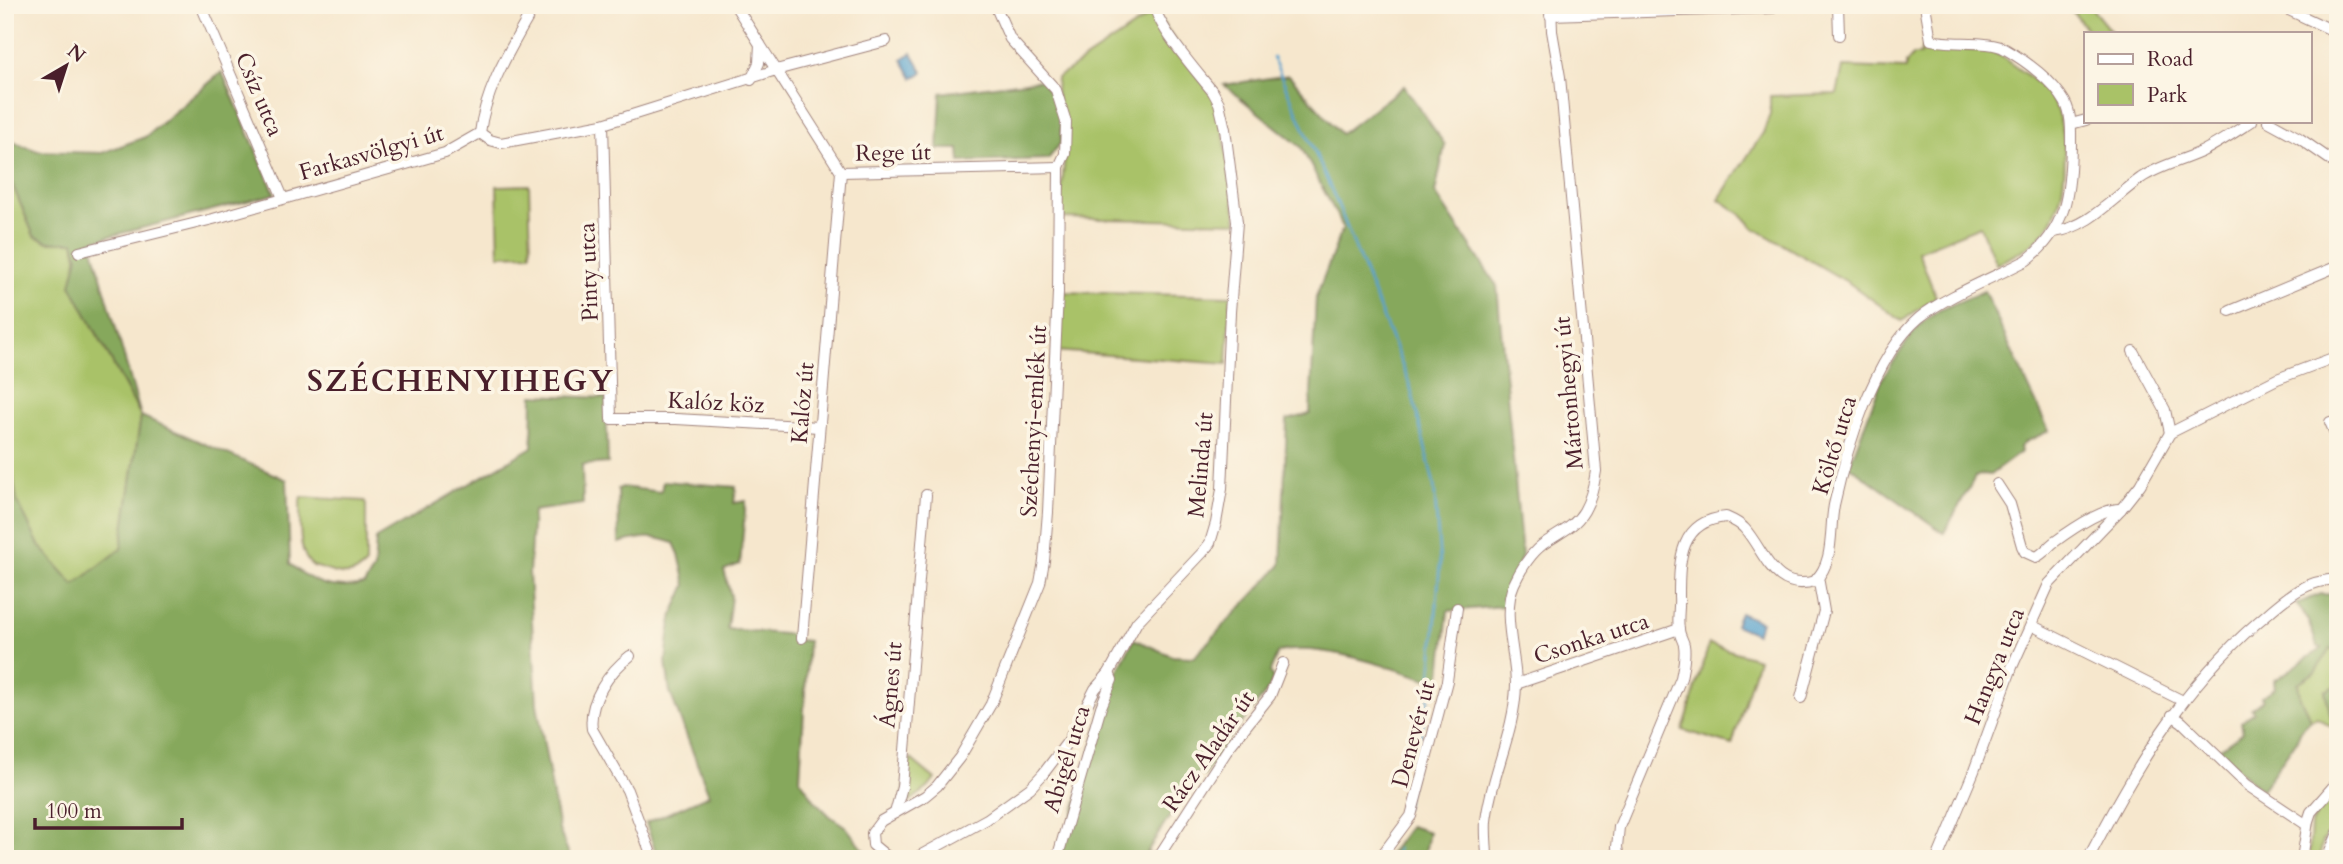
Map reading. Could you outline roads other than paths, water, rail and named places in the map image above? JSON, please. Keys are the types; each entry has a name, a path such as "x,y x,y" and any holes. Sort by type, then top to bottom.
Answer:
{"street":[{"name":"Csíz utca","path":"201,5 283,198"},
{"path":"536,5 507,57 481,119 480,133 489,140 501,143 603,124 776,70 886,41"},
{"name":"Rege út","path":"735,5 841,172 1059,167"},
{"name":"Széchenyi-emlék út","path":"895,813 912,805 937,786 970,742 991,704 1040,583 1044,561 1058,292 1059,167 1065,154 1066,122 1056,90 1010,39 995,5"},
{"path":"1838,5 1839,35"},
{"name":"Költő utca","path":"1818,578 1827,565 1833,508 1848,454 1873,384 1888,356 1918,318 2039,251 2054,232 2066,206 2071,124 2066,105 2058,92 2005,48 1945,44 1931,40 1925,5"},
{"path":"2278,5 2338,33"},
{"name":"Melinda út","path":"914,859 987,819 1030,788 1069,740 1137,622 1210,543 1222,489 1237,222 1219,103 1180,50 1154,8"},
{"path":"1550,10 1773,8"},
{"name":"Mártonhegyi út","path":"1487,859 1486,823 1490,797 1509,732 1516,684 1511,641 1512,588 1531,556 1543,544 1566,531 1583,513 1592,492 1596,471 1560,78 1550,10"},
{"path":"751,80 759,63 760,44"},
{"path":"2071,124 2084,121"},
{"path":"2054,232 2067,230 2118,197 2140,179 2201,152 2250,122"},
{"path":"2270,122 2338,165"},
{"name":"Pinty utca","path":"603,124 611,419"},
{"name":"Farkasvölgyi út","path":"79,252 213,219 445,153 480,133"},
{"name":"Kalóz út","path":"802,638 841,172"},
{"path":"2230,311 2338,266"},
{"path":"2133,351 2165,410 2170,433 2277,379 2338,356"},
{"name":"Kalóz köz","path":"611,419 676,419 819,427"},
{"path":"2338,421 2330,422 2338,440"},
{"name":"Hangya utca","path":"1937,859 1974,771 2012,667 2049,584 2121,509 2140,485 2170,433"},
{"path":"1997,484 2010,504 2025,552 2036,557 2100,513 2112,508 2121,509"},
{"name":"Ágnes út","path":"895,813 902,787 926,495"},
{"path":"1619,859 1619,827 1681,678 1685,661 1679,629 1681,554 1694,530 1716,518 1726,517 1744,527 1772,569 1781,577 1800,584 1818,578 1824,611 1801,698"},
{"path":"2088,859 2136,770 2172,715 2219,657 2297,589 2312,583 2338,579"},
{"name":"Denevér út","path":"1379,859 1411,816 1447,681 1457,608"},
{"path":"2031,625 2183,701"},
{"name":"Csonka utca","path":"1516,684 1679,629"},
{"path":"630,656 619,664 602,690 594,705 591,722 592,729 627,790 653,859"},
{"name":"Rácz Aladár út","path":"1157,859 1217,764 1270,696 1283,663"},
{"name":"Abigél utca","path":"1057,859 1097,720 1112,680 1109,673"},
{"path":"2172,715 2247,785 2307,825"},
{"path":"2302,859 2311,812 2338,781"},
{"path":"890,859 873,845 872,833 881,821 895,813"},
{"path":"2327,859 2338,833"}],"water":[{"path":"912,53 923,72 913,78 902,59"},
{"path":"1740,613 1761,622 1756,634 1735,625"}],"waterway":[{"path":"1273,58 1336,200 1410,385 1434,484 1440,563 1430,692 1405,808"},
{"path":"1395,859 1397,849"}],"district":[{"name":"SZÉCHENYIHEGY","path":"461,381"}]}
